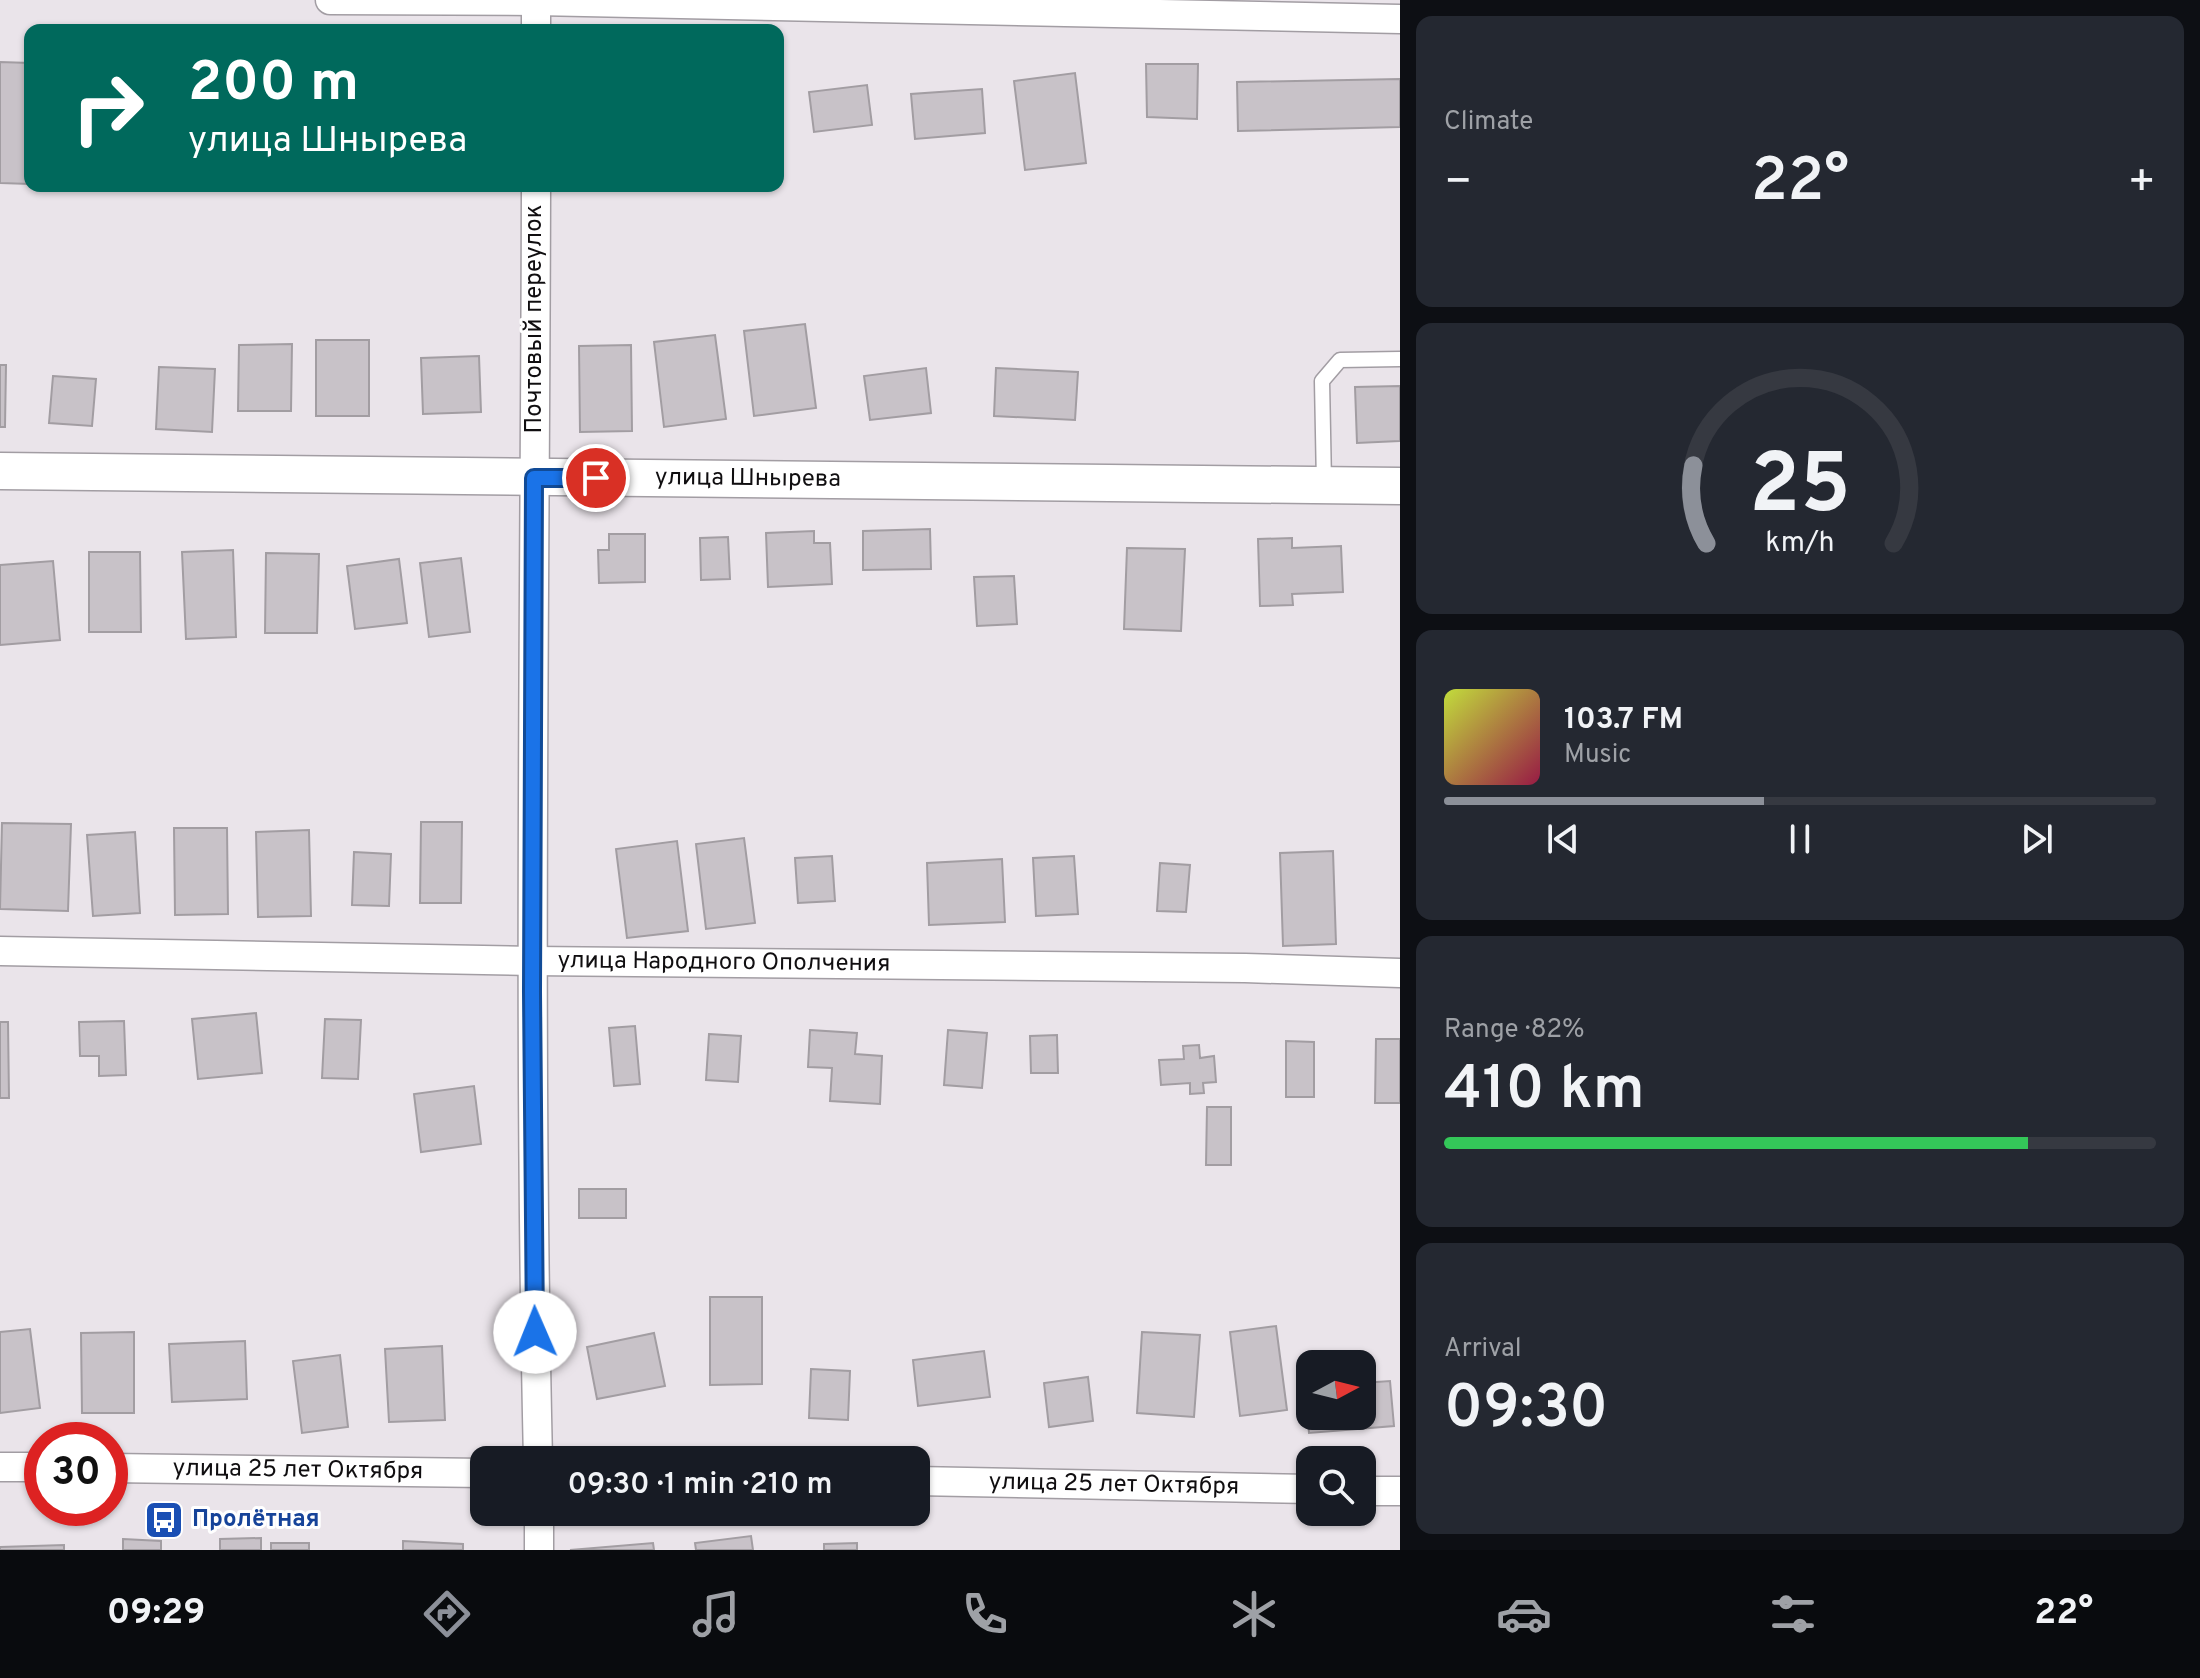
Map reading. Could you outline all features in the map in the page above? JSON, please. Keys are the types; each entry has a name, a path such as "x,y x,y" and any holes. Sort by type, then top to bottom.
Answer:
{"street":[{"path":"330,0 536,0 1400,19"},
{"path":"536,0 536,24"},
{"name":"Почтовый переулок","path":"536,192 532,961 538,1446"},
{"name":"улица Шнырева","path":"0,471 1400,486"},
{"name":"улица Народного Ополчения","path":"0,951 532,961 1245,968 1400,973"},
{"path":"0,1467 24,1467"},
{"name":"улица 25 лет Октября","path":"128,1468 470,1473"},
{"name":"улица 25 лет Октября","path":"930,1481 1296,1489"},
{"path":"1376,1491 1400,1491"},
{"path":"539,1526 539,1550"}],"lane":[{"path":"1324,485 1322,381 1340,360 1400,359"}],"building":[{"path":"0,62 24,63 24,184 0,183"},
{"path":"1146,64 1198,64 1197,119 1147,117"},
{"path":"1075,73 1086,163 1025,170 1014,81"},
{"path":"1400,79 1400,127 1238,131 1237,82"},
{"path":"867,85 872,125 814,132 809,92"},
{"path":"982,89 985,133 915,139 911,94"},
{"path":"805,324 816,408 754,416 744,331"},
{"path":"715,335 726,419 664,427 654,342"},
{"path":"316,340 369,340 369,416 316,416"},
{"path":"292,344 291,411 238,411 239,345"},
{"path":"631,345 632,431 580,432 579,346"},
{"path":"479,356 481,412 423,414 421,358"},
{"path":"0,365 6,365 5,427 0,427"},
{"path":"159,367 215,369 212,432 156,429"},
{"path":"926,368 931,413 870,420 864,376"},
{"path":"996,368 1078,372 1075,420 994,416"},
{"path":"53,376 96,379 92,426 49,423"},
{"path":"1400,386 1400,441 1357,443 1355,387"},
{"path":"930,529 931,569 863,570 863,531"},
{"path":"814,531 814,543 830,543 832,584 768,587 766,533"},
{"path":"609,534 645,534 645,582 599,583 598,550 609,550"},
{"path":"728,537 730,579 701,580 700,538"},
{"path":"1292,538 1292,548 1341,546 1343,592 1292,594 1293,605 1260,606 1258,539"},
{"path":"1127,548 1185,549 1181,631 1124,629"},
{"path":"233,550 236,637 186,639 182,552"},
{"path":"89,552 140,552 141,632 89,632"},
{"path":"266,553 319,554 317,633 265,633"},
{"path":"461,558 470,632 429,637 420,563"},
{"path":"399,559 407,623 355,629 347,566"},
{"path":"53,561 60,640 0,645 0,565"},
{"path":"1014,576 1017,624 977,626 974,577"},
{"path":"421,822 462,822 461,903 420,903"},
{"path":"2,823 71,824 68,911 0,909"},
{"path":"174,828 227,828 228,914 175,915"},
{"path":"309,830 311,916 258,917 256,832"},
{"path":"135,832 140,913 93,916 87,835"},
{"path":"744,838 755,923 706,929 696,844"},
{"path":"677,841 688,931 627,938 616,849"},
{"path":"1333,851 1336,944 1283,946 1280,853"},
{"path":"354,852 391,854 389,906 352,905"},
{"path":"832,856 835,901 798,903 795,858"},
{"path":"1074,856 1078,914 1036,916 1033,858"},
{"path":"1002,859 1005,922 929,925 927,863"},
{"path":"1160,863 1190,865 1186,912 1157,911"},
{"path":"256,1013 262,1073 198,1079 192,1019"},
{"path":"325,1019 361,1020 358,1079 322,1078"},
{"path":"124,1021 126,1075 99,1076 99,1056 80,1056 79,1022"},
{"path":"0,1022 8,1022 9,1098 0,1098"},
{"path":"635,1026 640,1084 614,1086 609,1028"},
{"path":"810,1030 857,1033 855,1054 882,1056 880,1104 830,1101 832,1068 808,1067"},
{"path":"948,1030 987,1033 982,1088 944,1085"},
{"path":"709,1034 741,1036 738,1082 706,1080"},
{"path":"1057,1035 1058,1073 1031,1073 1030,1036"},
{"path":"1376,1039 1400,1039 1400,1103 1375,1103"},
{"path":"1286,1041 1314,1042 1314,1097 1286,1097"},
{"path":"1199,1045 1200,1058 1214,1056 1216,1082 1203,1083 1204,1093 1190,1094 1190,1083 1161,1085 1159,1060 1184,1059 1183,1046"},
{"path":"474,1086 481,1144 421,1152 414,1094"},
{"path":"1207,1107 1231,1107 1231,1165 1206,1165"},
{"path":"579,1189 626,1189 626,1218 579,1218"},
{"path":"710,1297 762,1297 762,1384 710,1385"},
{"path":"1276,1326 1287,1410 1240,1416 1230,1332"},
{"path":"30,1329 40,1408 0,1413 0,1332"},
{"path":"134,1332 134,1413 82,1413 81,1333"},
{"path":"1142,1332 1200,1335 1194,1417 1137,1413"},
{"path":"654,1333 665,1386 597,1399 587,1347"},
{"path":"245,1341 247,1399 172,1402 169,1344"},
{"path":"442,1346 445,1420 389,1422 385,1349"},
{"path":"984,1351 990,1397 918,1406 913,1360"},
{"path":"340,1355 348,1427 302,1433 293,1361"},
{"path":"811,1369 850,1371 848,1420 809,1418"},
{"path":"1088,1377 1093,1421 1049,1427 1044,1383"},
{"path":"1390,1381 1394,1426 1376,1427 1376,1382"},
{"path":"1309,1430 1345,1430 1309,1433"},
{"path":"751,1536 753,1550 696,1550 695,1543"},
{"path":"261,1538 261,1550 220,1550 220,1539"},
{"path":"123,1539 161,1541 161,1550 123,1550"},
{"path":"403,1541 463,1544 463,1550 403,1550"},
{"path":"271,1543 309,1543 309,1550 271,1550"},
{"path":"653,1543 654,1550 570,1550"},
{"path":"857,1543 857,1550 824,1550 824,1544"},
{"path":"64,1545 64,1550 0,1550 0,1547"}],"place":[{"name":"Пролётная","path":"164,1520"}],"route":[{"path":"535,1332 532,992 534,478 596,478"}]}
